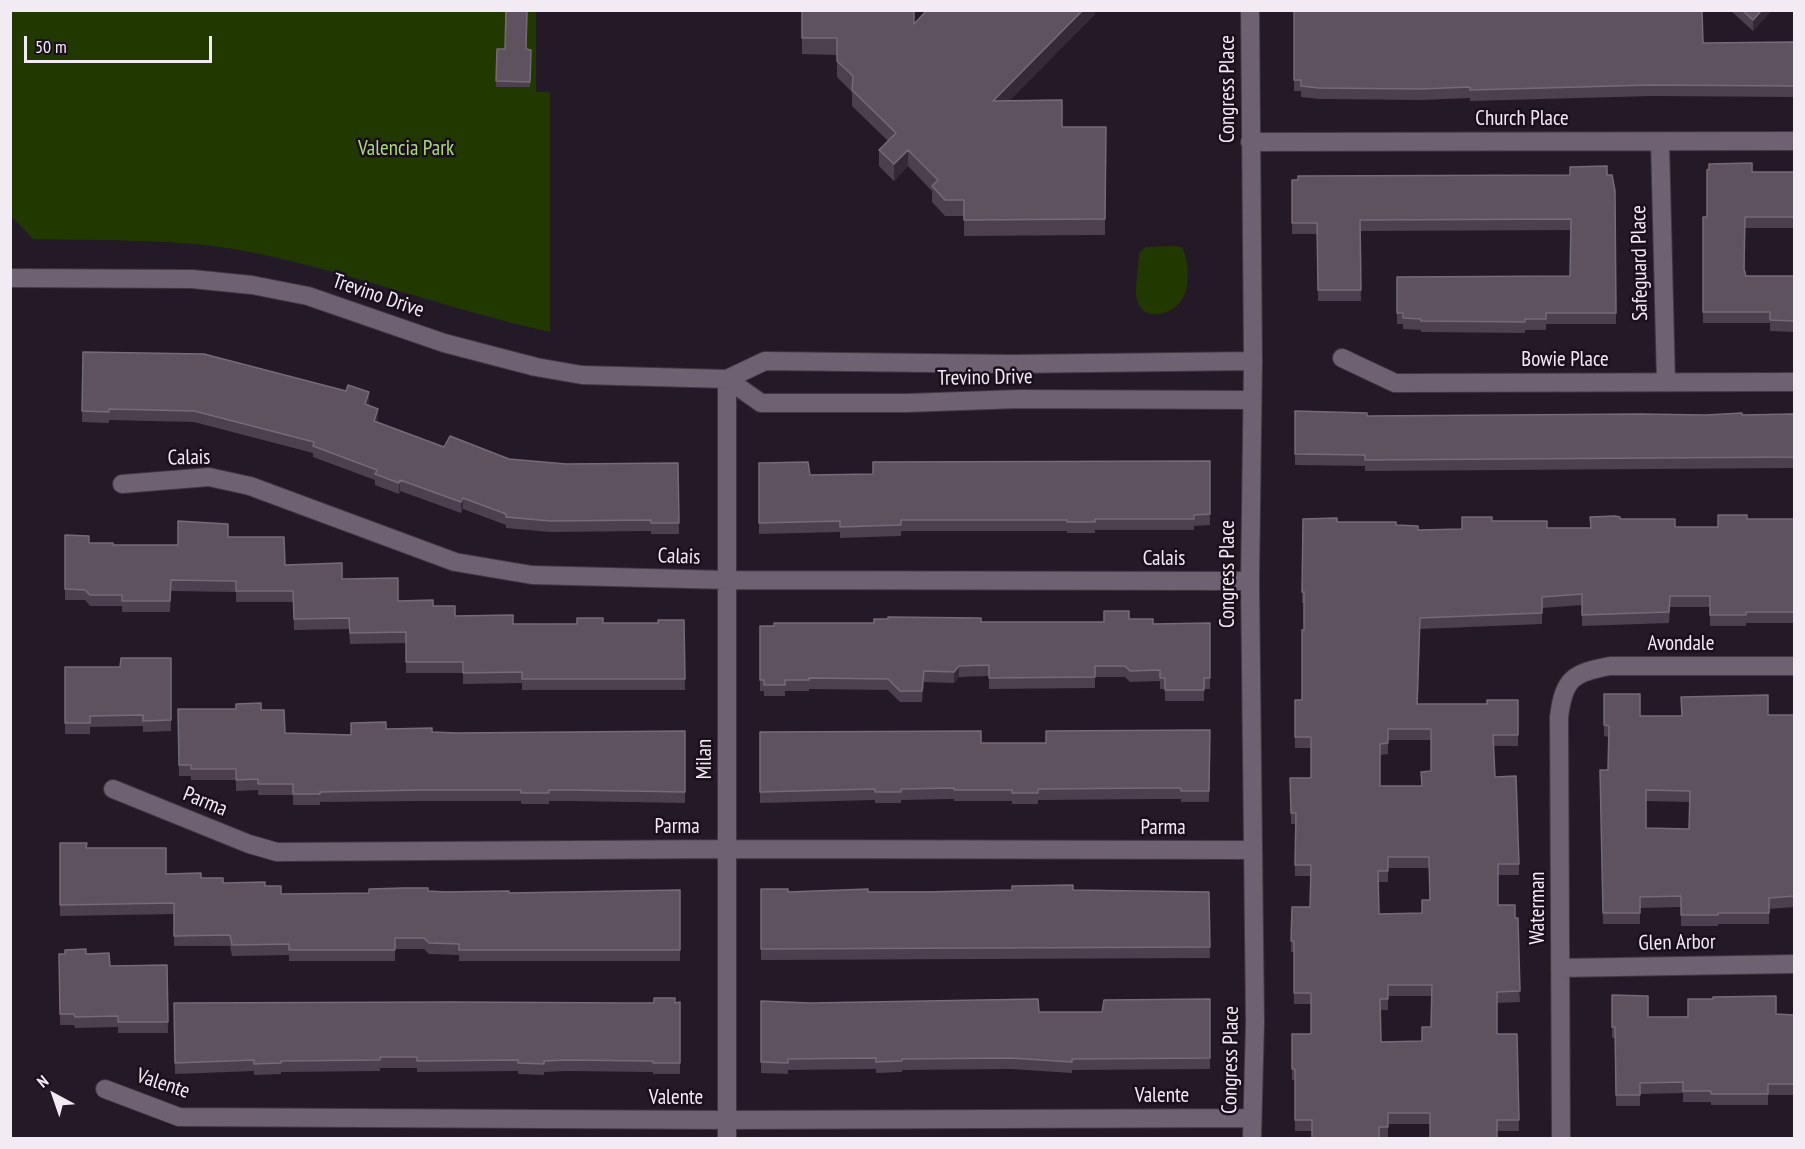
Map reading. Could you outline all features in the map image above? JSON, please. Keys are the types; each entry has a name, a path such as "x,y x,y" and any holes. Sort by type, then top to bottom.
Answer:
{"street":[{"name":"Congress Place","path":"1250,10 1253,361 1250,581 1255,1022 1252,1138"},
{"name":"Church Place","path":"1250,142 1794,141"},
{"name":"Safeguard Place","path":"1660,142 1666,382"},
{"name":"Trevino Drive","path":"10,278 192,279 252,285 308,296 444,343 536,367 582,375 727,379 765,361 1012,364 1253,361"},
{"name":"Bowie Place","path":"1342,358 1395,383 1794,382"},
{"name":"Trevino Drive","path":"727,379 761,403 907,403 1019,399 1252,400"},
{"name":"Milan","path":"727,379 727,1130"},
{"name":"Calais","path":"122,484 209,477 229,481 250,486 456,562 532,575 727,580 1250,581"},
{"name":"Avondale","path":"1570,680 1588,670 1610,666 1794,666"},
{"name":"Waterman","path":"1561,1138 1559,717 1561,697 1570,680"},
{"name":"Parma","path":"113,789 249,844 277,852 727,849 1253,850"},
{"name":"Glen Arbor","path":"1560,968 1794,964"},
{"name":"Valente","path":"105,1089 179,1117 727,1130 1252,1118"}],"green space":[{"name":"Valencia Park","path":"11,11 536,11 536,92 550,92 550,332 329,271 229,248 145,241 33,239 11,216"},
{"path":"1146,247 1182,247 1184,253 1188,282 1184,296 1176,306 1164,313 1145,312 1140,307 1136,296 1139,253"}],"building":[{"path":"506,10 527,10 526,49 531,50 530,82 496,81 497,49 505,49"},
{"path":"802,10 914,10 914,24 927,10 1083,10 993,101 1062,100 1062,127 1106,127 1105,219 964,220 964,200 945,200 932,186 938,180 908,150 894,164 879,150 896,133 852,90 853,76 837,61 837,38 802,38"},
{"path":"1294,10 1702,10 1703,43 1794,42 1794,86 1652,85 1470,90 1470,87 1420,89 1301,86 1301,80 1294,80"},
{"path":"1742,10 1762,10 1753,20"},
{"path":"1752,163 1752,172 1794,172 1794,217 1745,217 1744,269 1746,276 1794,276 1794,321 1770,320 1770,312 1703,312 1703,217 1707,217 1707,170 1709,164"},
{"path":"1607,166 1607,175 1612,175 1615,191 1616,313 1546,313 1546,319 1525,319 1525,322 1421,321 1421,319 1403,318 1403,313 1397,313 1397,277 1570,276 1571,219 1360,220 1361,290 1318,290 1317,223 1292,223 1292,180 1298,180 1298,176 1570,175 1570,167"},
{"path":"83,352 204,354 346,391 348,385 369,392 365,404 378,409 374,421 444,447 450,436 509,459 566,464 678,463 679,523 651,523 651,520 550,521 506,517 506,514 463,498 461,502 400,480 399,483 375,474 377,470 313,446 314,442 194,411 109,409 109,412 82,411"},
{"path":"1295,411 1367,413 1367,416 1794,414 1794,457 1365,460 1365,455 1295,454"},
{"path":"1210,461 1210,514 1194,515 1194,519 1095,519 1095,522 901,520 901,525 840,527 840,521 759,523 759,463 808,462 810,475 873,474 873,462"},
{"path":"1718,515 1747,515 1747,519 1794,519 1794,612 1710,615 1710,596 1670,596 1669,612 1582,615 1582,594 1542,597 1542,613 1420,618 1417,704 1487,704 1487,700 1518,700 1518,735 1493,735 1495,777 1516,776 1519,864 1498,864 1498,905 1515,905 1515,918 1518,918 1520,991 1497,992 1497,1034 1517,1034 1519,1120 1497,1120 1497,1138 1430,1138 1430,1113 1388,1113 1388,1127 1379,1127 1379,1138 1312,1138 1312,1120 1295,1120 1295,1069 1292,1069 1292,1034 1311,1034 1311,993 1294,993 1294,941 1291,941 1292,907 1310,907 1311,865 1295,865 1296,813 1291,813 1290,778 1311,778 1311,737 1295,737 1295,700 1302,700 1303,519 1337,518 1337,522 1396,522 1396,525 1418,526 1418,530 1462,529 1462,517 1492,517 1492,521 1547,521 1547,528 1591,528 1590,517 1615,516 1620,519 1675,519 1675,527 1718,527","holes":["1388,729 1431,729 1431,771 1421,772 1422,786 1380,786 1380,744 1388,743","1388,857 1429,857 1430,900 1422,900 1422,913 1379,914 1378,871 1388,871","1388,985 1432,985 1431,1027 1422,1027 1422,1041 1381,1042 1380,999 1388,999"]},
{"path":"178,521 228,524 228,537 284,537 285,565 342,563 342,579 398,578 398,601 433,600 433,606 455,606 455,616 513,615 513,624 577,624 577,618 603,618 603,623 658,623 658,620 684,620 685,679 522,679 522,672 463,673 463,662 406,662 406,632 350,633 349,618 294,619 293,591 236,591 236,581 171,580 170,601 122,601 122,595 90,595 85,590 65,589 65,535 89,536 89,543 178,545"},
{"path":"1104,611 1129,611 1129,619 1153,619 1153,624 1210,623 1210,678 1204,678 1204,690 1165,690 1165,678 1160,678 1160,670 1130,671 1125,666 1095,666 1095,677 989,678 989,665 959,666 954,672 924,671 922,691 900,691 888,679 809,678 809,680 785,680 785,685 764,685 764,680 760,680 760,626 774,626 774,623 874,623 874,619 888,619 888,617 981,618 981,622 1104,622"},
{"path":"121,658 171,658 171,720 143,721 143,715 90,716 90,723 65,723 65,667 120,667"},
{"path":"1604,694 1640,694 1640,716 1682,716 1681,697 1768,695 1768,715 1794,715 1794,896 1769,898 1769,913 1681,915 1681,896 1640,897 1640,913 1603,913 1600,770 1608,770 1609,726 1604,725","holes":["1646,790 1690,791 1689,829 1646,828"]},
{"path":"261,703 261,710 284,710 285,733 351,735 351,723 386,722 386,729 432,728 432,732 456,733 685,731 685,792 549,790 549,793 521,793 521,790 421,790 293,794 293,784 258,784 258,779 236,780 236,769 191,769 191,765 179,765 178,709 236,709 236,704"},
{"path":"1210,730 1209,791 1181,791 1181,788 1038,789 1038,793 1012,793 1012,790 954,790 954,788 901,789 901,792 875,792 875,789 760,792 760,732 981,731 981,743 1046,743 1046,731"},
{"path":"60,843 87,843 86,848 166,848 166,874 201,873 201,878 223,878 223,883 265,882 265,886 281,886 281,894 369,893 369,889 403,888 428,888 428,891 445,892 509,891 509,893 680,890 680,950 459,950 459,944 429,943 424,938 395,938 395,950 289,950 289,944 232,945 230,935 174,936 174,903 60,905"},
{"path":"1073,885 1073,890 1209,892 1210,947 761,949 761,889 788,889 788,892 868,889 868,892 924,892 1012,890 1012,886"},
{"path":"86,949 86,954 109,953 110,966 167,965 168,1022 118,1022 118,1016 75,1017 74,1014 60,1014 59,954 65,954 65,950"},
{"path":"1612,995 1648,996 1648,1017 1688,1017 1688,999 1776,996 1776,1014 1794,1015 1794,1084 1768,1084 1768,1094 1711,1094 1711,1091 1683,1091 1683,1082 1640,1083 1640,1095 1616,1095"},
{"path":"654,998 675,998 675,1003 680,1002 680,1063 566,1060 544,1061 544,1064 518,1063 518,1060 417,1061 417,1057 380,1057 380,1060 281,1061 281,1063 254,1064 254,1060 175,1063 174,1003 654,1003"},
{"path":"1038,999 1039,1012 1102,1012 1104,1000 1210,999 1210,1058 1072,1059 1072,1062 1011,1058 902,1059 902,1061 876,1062 876,1058 788,1059 788,1063 761,1062 761,1001 810,1003"}]}
